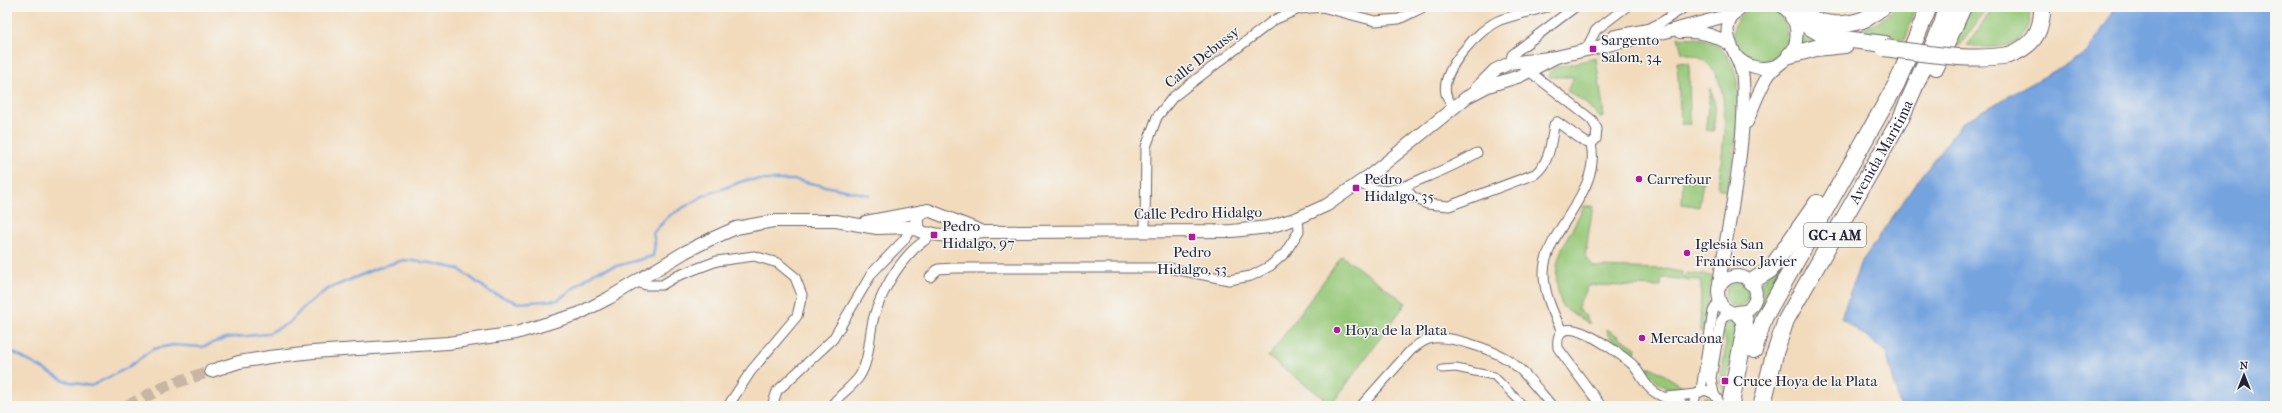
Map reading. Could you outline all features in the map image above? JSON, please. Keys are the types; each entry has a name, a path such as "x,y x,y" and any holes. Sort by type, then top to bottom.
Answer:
{"highway":[{"path":"1789,10 1827,24 1853,22 1867,18 1882,7"},
{"path":"1812,29 1832,31 1855,28 1882,14 1888,7"},
{"name":"Avenida Maritima","path":"1754,350 1767,312 1896,82 1929,7"},
{"name":"Avenida Maritima","path":"1774,356 1786,320 1901,118 1942,25 1947,7"},
{"path":"1901,118 1935,69 1963,7"},
{"path":"2008,53 2030,37 2037,21 2037,7"},
{"path":"1789,10 1812,29 1827,37 1975,58 1992,58 2028,46 2034,39 2041,22 2042,7"},
{"path":"1787,58 1816,48 1849,45 1885,46"},
{"path":"1746,279 1771,269 1843,164 1871,129"},
{"path":"1730,406 1746,330 1744,319 1736,313"},
{"path":"1741,406 1754,350"},
{"path":"1762,406 1774,356"}],"street":[{"name":"Calle Debussy","path":"1145,230 1146,147 1150,132 1157,117 1173,97 1274,20 1298,10 1322,7 1375,20 1399,19 1424,7"},
{"path":"1453,107 1446,93 1447,79 1461,52 1478,35 1499,21 1547,7"},
{"path":"1575,7 1512,55 1513,63 1536,68 1544,84 1583,111 1592,120 1597,129 1596,139 1591,144"},
{"path":"1591,48 1596,30 1626,7"},
{"path":"1591,48 1614,35 1655,26 1685,7"},
{"name":"Calle Pedro Hidalgo","path":"1467,97 1495,70 1513,63 1556,57 1665,32 1737,10"},
{"path":"1736,313 1726,310 1719,296 1725,239 1744,130 1743,75 1727,34 1737,10"},
{"path":"1744,130 1769,75 1787,58 1797,37 1789,10"},
{"name":"Calle Pedro Hidalgo","path":"1665,32 1694,31 1714,36 1732,49 1741,61 1758,68 1767,68 1787,58"},
{"name":"Calle Pedro Hidalgo","path":"984,232 1145,230 1232,231 1269,227 1298,218 1327,205 1359,183 1431,128 1453,107 1467,97 1488,86 1536,68 1556,57"},
{"path":"1495,70 1496,78 1502,82"},
{"path":"1405,188 1413,197 1427,204 1449,206 1518,182 1535,174 1543,168 1548,154 1554,125 1557,122 1585,142 1591,144"},
{"path":"1562,331 1546,290 1544,272 1546,258 1581,195 1593,164 1591,144"},
{"path":"1359,183 1370,189 1396,190 1405,188 1415,182 1450,168 1477,153"},
{"path":"831,406 859,377 867,359 873,318 890,280 913,250 925,242 920,228 919,215 924,211"},
{"path":"852,224 924,211 932,211 938,216 984,232"},
{"path":"211,371 239,362 291,354 448,343 516,333 578,314 637,282 685,252 736,228 773,221 812,220 877,228 939,227 938,216"},
{"path":"930,277 938,269 954,268 1169,268 1229,280 1251,276 1270,266 1285,253 1299,231 1298,218"},
{"path":"920,228 949,236 984,232"},
{"path":"772,406 777,391 833,339 872,273 904,240 920,228"},
{"path":"1714,394 1711,378 1720,321 1725,316 1748,310 1755,300 1755,287 1727,262 1725,239"},
{"path":"637,282 646,285 662,285 677,276 717,262 754,256 778,263 796,277 802,295 797,316 751,371 728,406"},
{"path":"1693,406 1698,392 1714,311 1724,280 1729,277 1746,279"},
{"path":"1601,406 1558,348 1557,339 1562,331 1568,329 1580,330 1632,365 1651,391 1687,406"},
{"path":"1361,406 1411,350 1421,342 1432,338 1446,338 1507,359 1552,406"},
{"path":"1442,369 1456,368 1494,376 1524,406"},
{"path":"1663,397 1708,390 1714,394 1718,400 1717,406"}],"green space":[{"path":"1760,7 1770,9 1779,15 1785,24 1787,34 1785,44 1779,53 1770,59 1760,61 1750,59 1741,53 1735,44 1733,34 1735,24 1741,15 1750,9"},
{"path":"1896,7 1916,7 1905,40 1858,35 1858,31 1879,22"},
{"path":"1970,7 1988,7 1960,45 1953,45"},
{"path":"1994,7 2030,7 2030,21 2026,31 2020,38 2012,43 2001,46 1967,46"},
{"path":"1804,34 1807,34 1819,40 1801,46"},
{"path":"1678,37 1699,38 1711,42 1725,54 1734,70 1738,89 1739,110 1737,133 1726,191 1718,188 1724,129 1724,107 1721,87 1714,70 1701,59 1682,53"},
{"path":"1596,58 1604,116 1600,117 1583,101 1567,91 1574,77 1549,77 1553,68"},
{"path":"1677,62 1689,63 1690,124 1681,124"},
{"path":"1711,88 1715,106 1714,131 1705,130"},
{"path":"1683,179 1703,182 1699,207 1682,204"},
{"path":"1584,206 1593,206 1585,256 1594,267 1665,269 1682,272 1681,276 1684,277 1686,273 1712,276 1703,331 1700,331 1701,280 1662,278 1661,287 1593,285 1586,287 1586,292 1579,302 1580,304 1577,309 1585,315 1590,324 1562,306 1556,276 1557,264 1560,253"},
{"path":"1804,231 1754,330 1748,318 1756,311 1763,299 1763,289 1761,284"},
{"name":"Hoya de la Plata","path":"1342,256 1406,303 1332,404 1268,357"},
{"path":"1737,283 1746,286 1749,295 1746,304 1737,307 1728,304 1725,295 1728,286"},
{"path":"1732,321 1739,323 1725,385 1726,397 1720,381 1726,345 1723,329 1726,323"},
{"path":"1607,329 1636,348 1635,353 1608,336"},
{"path":"1646,368 1653,368 1684,387 1672,389 1662,385"},
{"path":"1706,397 1711,402 1706,407 1701,402"}],"water":[{"path":"2116,7 2275,7 2275,406 1900,406 1886,352 1841,318 1860,264 1914,186 1963,122 2088,52"}],"waterway":[{"path":"7,349 65,381 91,386 127,368 153,349 173,345 202,347 226,338 267,334 289,323 304,307 326,290 377,268 404,260 431,263 459,269 490,292 518,303 558,300 595,272 653,256 655,243 653,233 669,216 703,196 746,180 795,180 869,195"}],"tunnel":[{"path":"127,406 168,385 211,371"}],"place":[{"name":"Sargento Salom, 34","path":"1593,49"},
{"name":"Carrefour","path":"1639,179"},
{"name":"Pedro Hidalgo, 35","path":"1356,188"},
{"name":"Pedro Hidalgo, 97","path":"934,235"},
{"name":"Pedro Hidalgo, 53","path":"1192,237"},
{"name":"Iglesia San Francisco Javier","path":"1687,253"},
{"name":"Hoya de la Plata","path":"1337,330"},
{"name":"Mercadona","path":"1642,338"},
{"name":"Cruce Hoya de la Plata","path":"1725,381"}]}
